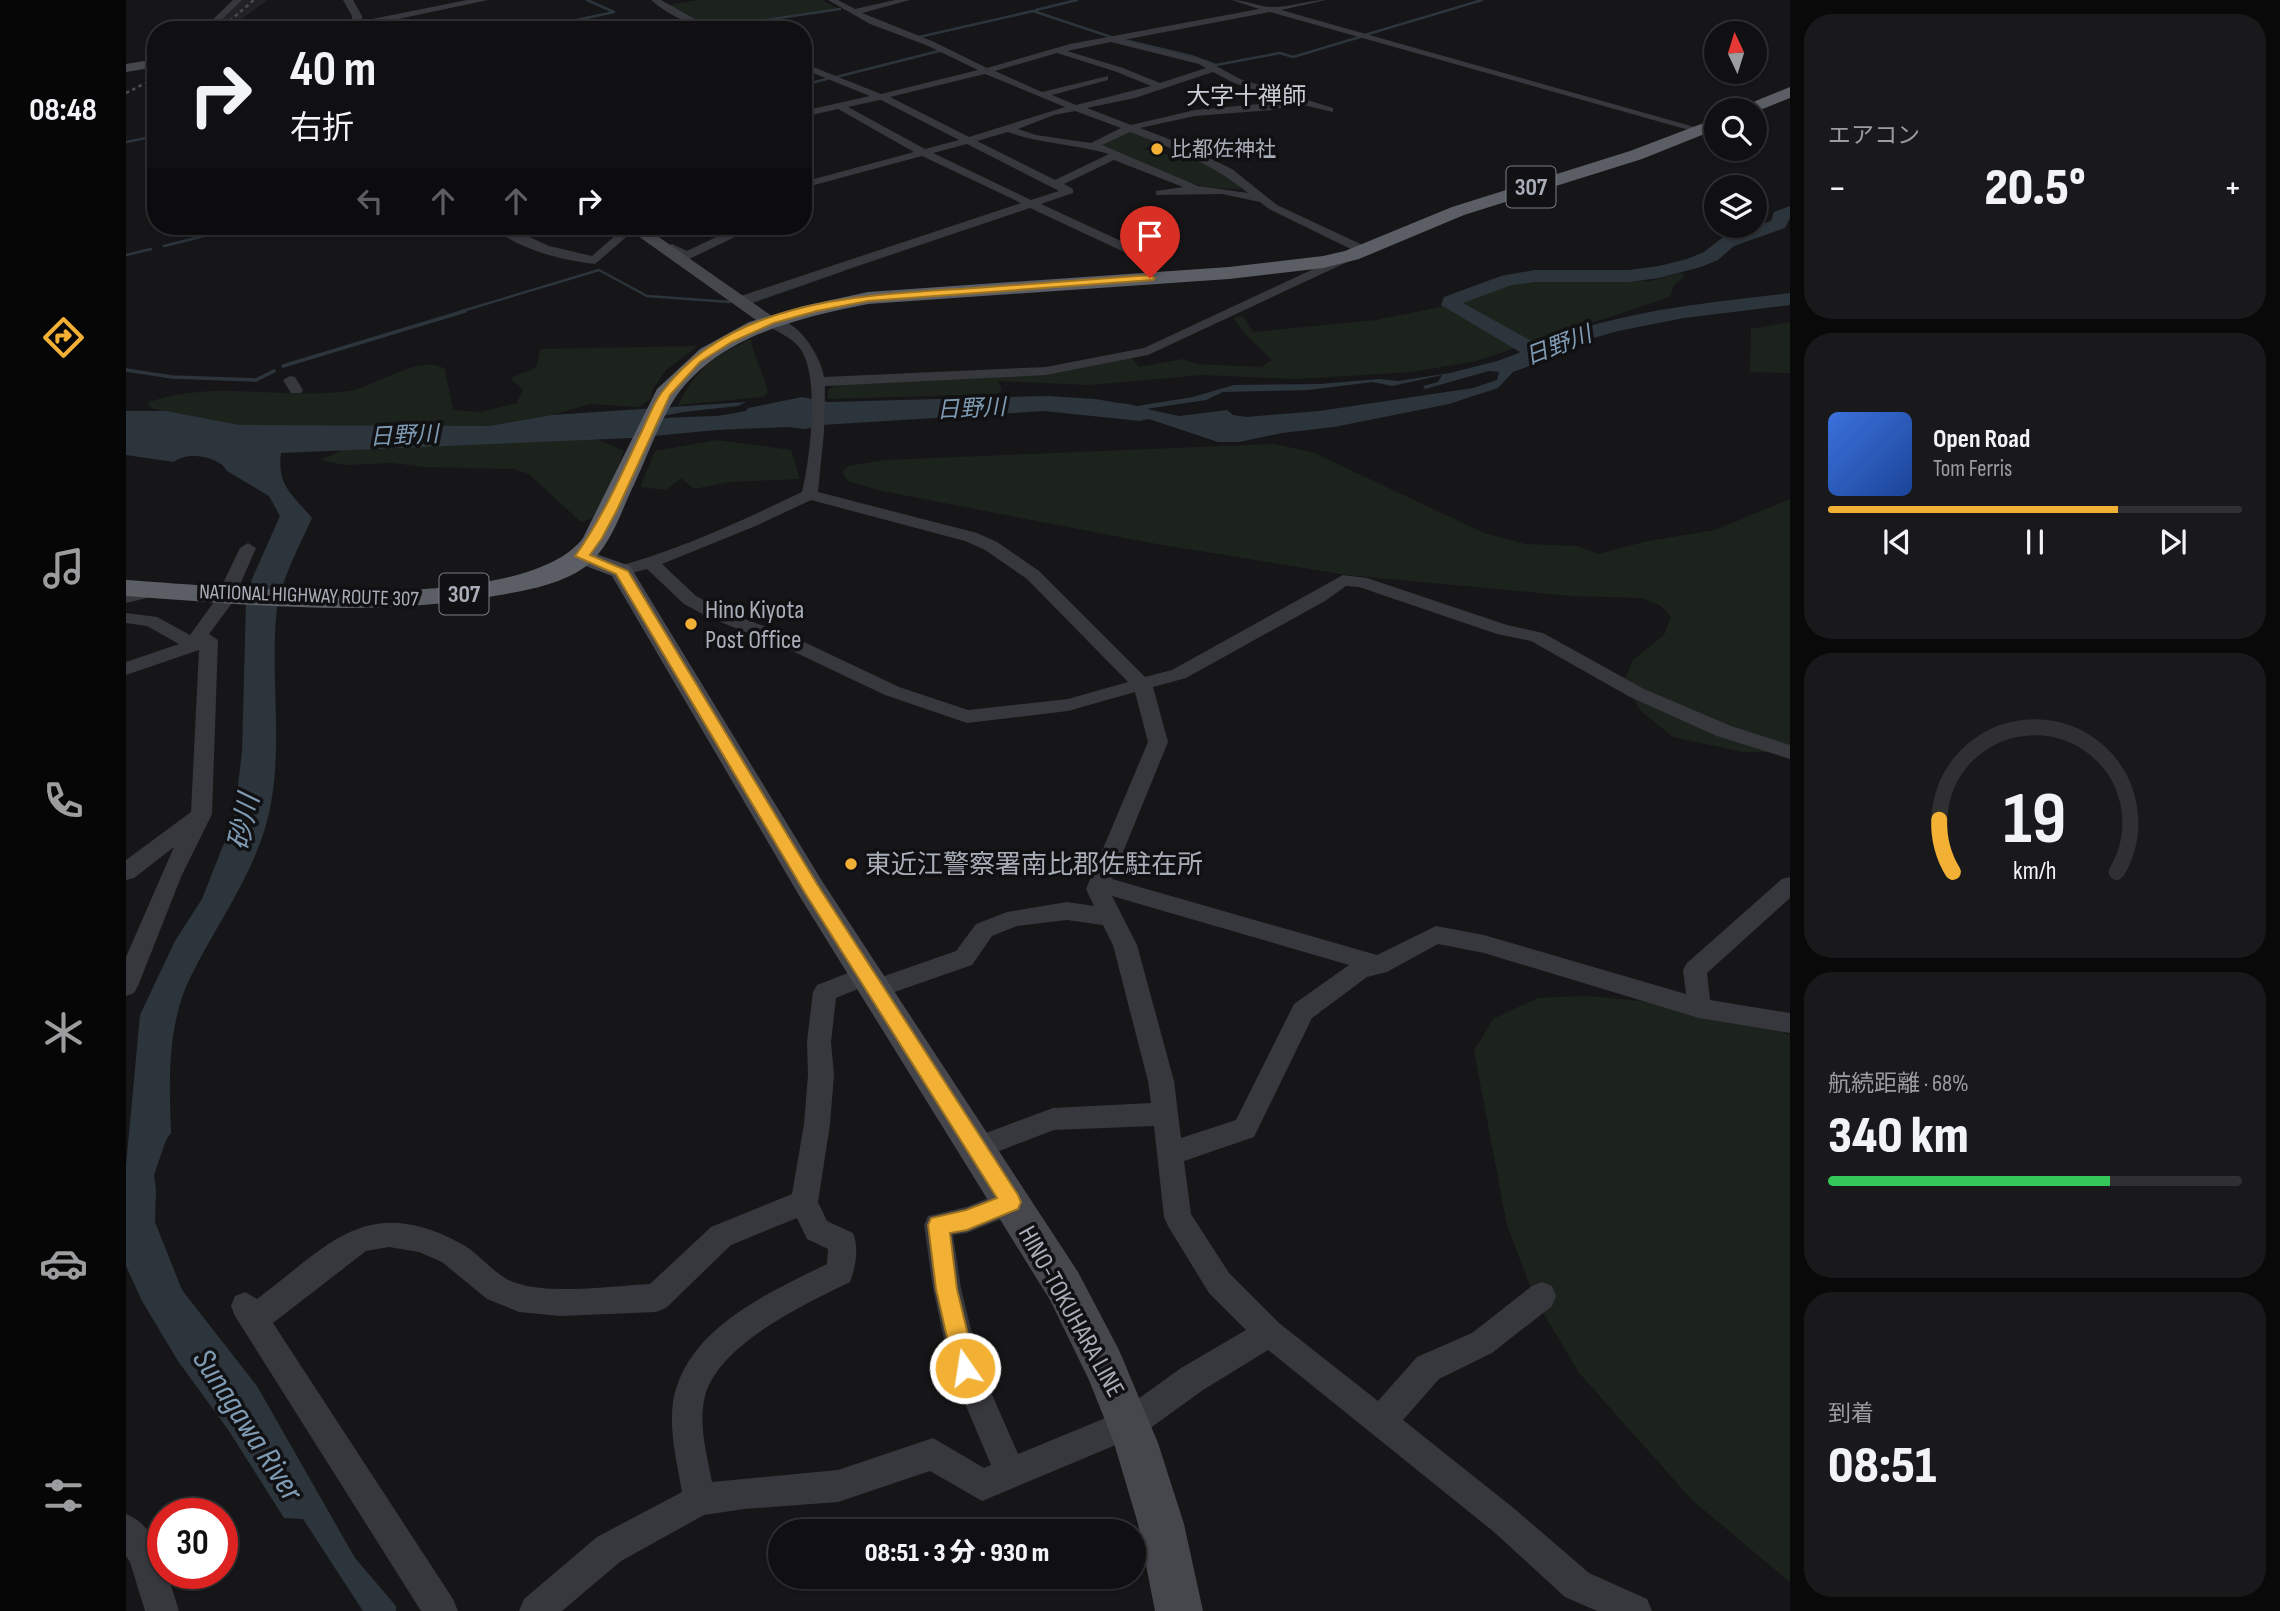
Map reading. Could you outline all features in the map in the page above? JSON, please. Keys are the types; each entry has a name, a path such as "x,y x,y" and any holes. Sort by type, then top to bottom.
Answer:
{"highway":[{"path":"1767,102 1790,92"},
{"name":"NATIONAL HIGHWAY ROUTE 307","path":"126,588 231,597 348,601 443,597 543,578 582,556 596,538 665,394 697,359 770,321 816,308 913,293 1294,267 1359,253 1458,212 1636,155 1704,129"},
{"path":"1294,267 1310,271 1314,275"}],"main road":[{"path":"126,68 147,64"},
{"path":"645,235 770,321"},
{"path":"582,556 636,567"},
{"name":"HINO-TOKUHARA LINE","path":"636,567 724,746 870,982 1064,1286 1093,1339 1131,1423 1153,1490 1179,1611"}],"street":[{"path":"215,21 237,0"},
{"path":"348,0 358,16 356,21"},
{"path":"657,0 693,21"},
{"path":"832,0 982,70 1170,143 1228,171 1254,191 1261,200"},
{"path":"853,12 906,0"},
{"path":"1236,0 1704,126"},
{"path":"812,112 1109,38 1322,0"},
{"path":"382,21 475,1"},
{"path":"1109,38 1186,58 1215,68 1237,81 1329,110"},
{"path":"1059,51 1120,70 1158,86"},
{"path":"812,183 1009,129 1034,118 1132,96 1215,68"},
{"path":"740,301 1069,191 879,97 812,70"},
{"path":"1042,95 1105,78"},
{"path":"1093,146 1130,128 1220,110 1266,110 1298,101"},
{"path":"839,106 924,152 1140,256"},
{"path":"1009,129 1034,138 1093,146 1118,154 1057,183"},
{"path":"1113,156 1202,190"},
{"path":"1160,194 1202,190 1234,191 1261,200 1359,253"},
{"path":"512,235 561,254 596,260 622,235"},
{"path":"666,249 671,248 687,256 729,235"},
{"path":"817,387 1046,371 1103,361 1166,345 1359,253"},
{"path":"770,321 794,335 814,360 817,387 811,489"},
{"path":"636,567 811,489 971,537 991,546 1033,575 1058,603 1100,641 1143,686 1158,742 1097,889 1125,945 1161,1081 1178,1217 1219,1283 1269,1333 1505,1521 1577,1585 1635,1611"},
{"path":"126,669 201,642 219,623 248,548"},
{"path":"636,567 714,613 795,645 845,671 967,717 1068,705 1179,674 1319,597 1343,580 1362,582 1503,630 1537,637 1637,693 1724,731 1790,752"},
{"path":"126,598 160,590"},
{"path":"126,618 151,621 201,642"},
{"path":"126,986 170,877 201,814 201,642"},
{"path":"126,872 201,814"},
{"path":"1099,884 1379,965"},
{"path":"1699,1008 1695,970 1790,886"},
{"path":"700,1500 689,1442 689,1400 695,1375 725,1344 776,1304 840,1272 843,1242 817,1230 804,1202 817,1124 821,1075 819,1042 825,992 964,958 984,930 1015,918 1067,911 1111,917"},
{"path":"1170,1154 1245,1129 1303,1011 1360,970 1379,965 1436,934 1484,944 1699,1008 1790,1023"},
{"path":"976,1148 1053,1119 1165,1114"},
{"path":"441,1611 250,1312 360,1239 390,1234 421,1240 452,1253 497,1289 519,1298 560,1302 656,1298 721,1236 804,1202"},
{"path":"1010,1473 965,1368 947,1289 938,1225 967,1220 1011,1202"},
{"path":"1381,1421 1428,1368 1482,1343 1542,1296"},
{"path":"536,1611 609,1549 700,1500 744,1493 838,1486 933,1454 982,1485 1131,1423 1192,1379 1269,1333"},
{"path":"126,1530 144,1553 162,1611"}],"shaded area":[{"path":"241,0 268,0 239,21 219,21"},
{"path":"698,0 822,0 839,9 751,21 698,21 668,5"},
{"path":"1131,129 1174,145 1152,144 1144,149 1183,158 1195,156 1249,188 1229,189 1191,183 1097,146"},
{"path":"1680,273 1685,276 1674,285 1670,297 1476,361 1412,372 1297,379 1202,375 1089,385 998,381 1002,390 996,394 828,399 828,390 837,384 1071,370 1132,358 1139,367 1183,359 1197,364 1261,367 1272,360 1233,318 1243,316 1253,332 1376,320 1473,299 1513,282 1548,277 1650,281"},
{"path":"1790,322 1790,373 1750,372 1751,329"},
{"path":"751,339 768,393 763,397 678,405 692,381 708,364"},
{"path":"698,346 666,370 653,389 651,398 639,407 590,404 552,415 489,426 240,425 153,409 147,403 196,392 349,391 410,368 435,365 445,369 453,410 480,412 517,403 523,389 511,379 535,368 540,349"},
{"path":"582,433 624,451 597,517 581,522 529,474 514,469 425,467 392,463 345,465 321,460 351,446"},
{"path":"717,440 791,450 800,479 729,482 694,489 681,478 666,490 640,487 655,451"},
{"path":"1274,444 1312,452 1484,533 1525,544 1577,546 1598,554 1648,541 1715,530 1790,499 1790,752 1743,752 1673,737 1641,711 1623,683 1633,660 1664,635 1671,617 1660,605 1641,598 1571,596 1347,575 1151,543 877,490 848,481 842,472 848,466 885,460"},
{"path":"1586,996 1690,1008 1741,1019 1790,1035 1790,1582 1692,1500 1580,1374 1535,1299 1507,1225 1474,1051 1493,1019 1538,998"}],"water":[{"path":"1549,342 1553,344 1546,349 1546,356 1541,362 1513,372 1498,388 1449,404 1334,427 1282,433 1239,442 1218,442 1152,420 1088,405 1024,400 848,415 821,426 805,429 769,425 632,438 281,453 281,474 284,482 292,496 312,518 285,579 276,617 276,757 271,803 258,849 191,976 177,1013 170,1073 171,1133 154,1175 155,1222 182,1290 257,1386 355,1558 396,1606 396,1611 363,1611 303,1519 284,1518 229,1431 178,1361 142,1301 126,1266 126,1166 140,1015 175,941 202,899 234,818 242,752 246,602 252,579 280,516 269,496 210,459 194,456 174,462 126,455 126,411 166,411 240,425 489,426 552,415 746,402 738,406 642,420 562,428 702,423 713,417 802,397 828,402 1048,396 1095,399 1137,406 1193,397 1234,385 1320,384 1379,379 1398,381 1450,373 1497,361","holes":["1489,371 1499,372 1497,380 1473,388 1319,411 1246,417 1233,415 1227,410 1179,416 1146,409 1206,400 1223,392 1308,390 1373,382 1392,386 1442,375 1438,382 1423,386 1425,389"]}],"waterway":[{"path":"572,21 614,12 587,0"},
{"path":"1036,10 1077,0"},
{"path":"1365,35 1482,0"},
{"path":"759,21 840,9"},
{"path":"919,37 1033,11 1111,37"},
{"path":"1120,39 1191,56 1216,65 1280,53 1293,57 1360,37"},
{"path":"836,77 939,51"},
{"path":"812,83 827,79"},
{"path":"126,142 147,138"},
{"path":"1535,352 1451,305 1451,301 1508,280 1535,276 1629,276 1694,263 1711,256 1728,242 1779,224 1780,216 1790,211"},
{"path":"164,246 208,235"},
{"path":"126,255 151,249"},
{"path":"459,312 599,270 647,296 730,302"},
{"path":"752,302 843,270"},
{"name":"日野川","path":"1514,363 1546,348 1614,326 1684,312 1790,299"},
{"path":"283,366 465,311"},
{"path":"126,370 172,377 256,380 274,371"},
{"name":"日野川","path":"560,429 790,420 1044,404 1140,414"}],"railway":[{"path":"230,21 254,0"},
{"path":"126,93 147,82"}],"place":[{"name":"比都佐神社","path":"1157,149"},
{"name":"Hino Kiyota Post Office","path":"691,624"},
{"name":"東近江警察署南比郡佐駐在所","path":"851,864"}],"district":[{"name":"大字十禅師","path":"1246,96"}],"route":[{"path":"965,1368 947,1289 938,1225 967,1220 1011,1202 811,889 621,571 582,556 596,538 665,394 697,359 729,340 770,321 816,308 868,298 1150,278"}],"water label":[{"name":"砂川","path":"243,822"},
{"name":"Sunagawa River","path":"249,1424"}]}
